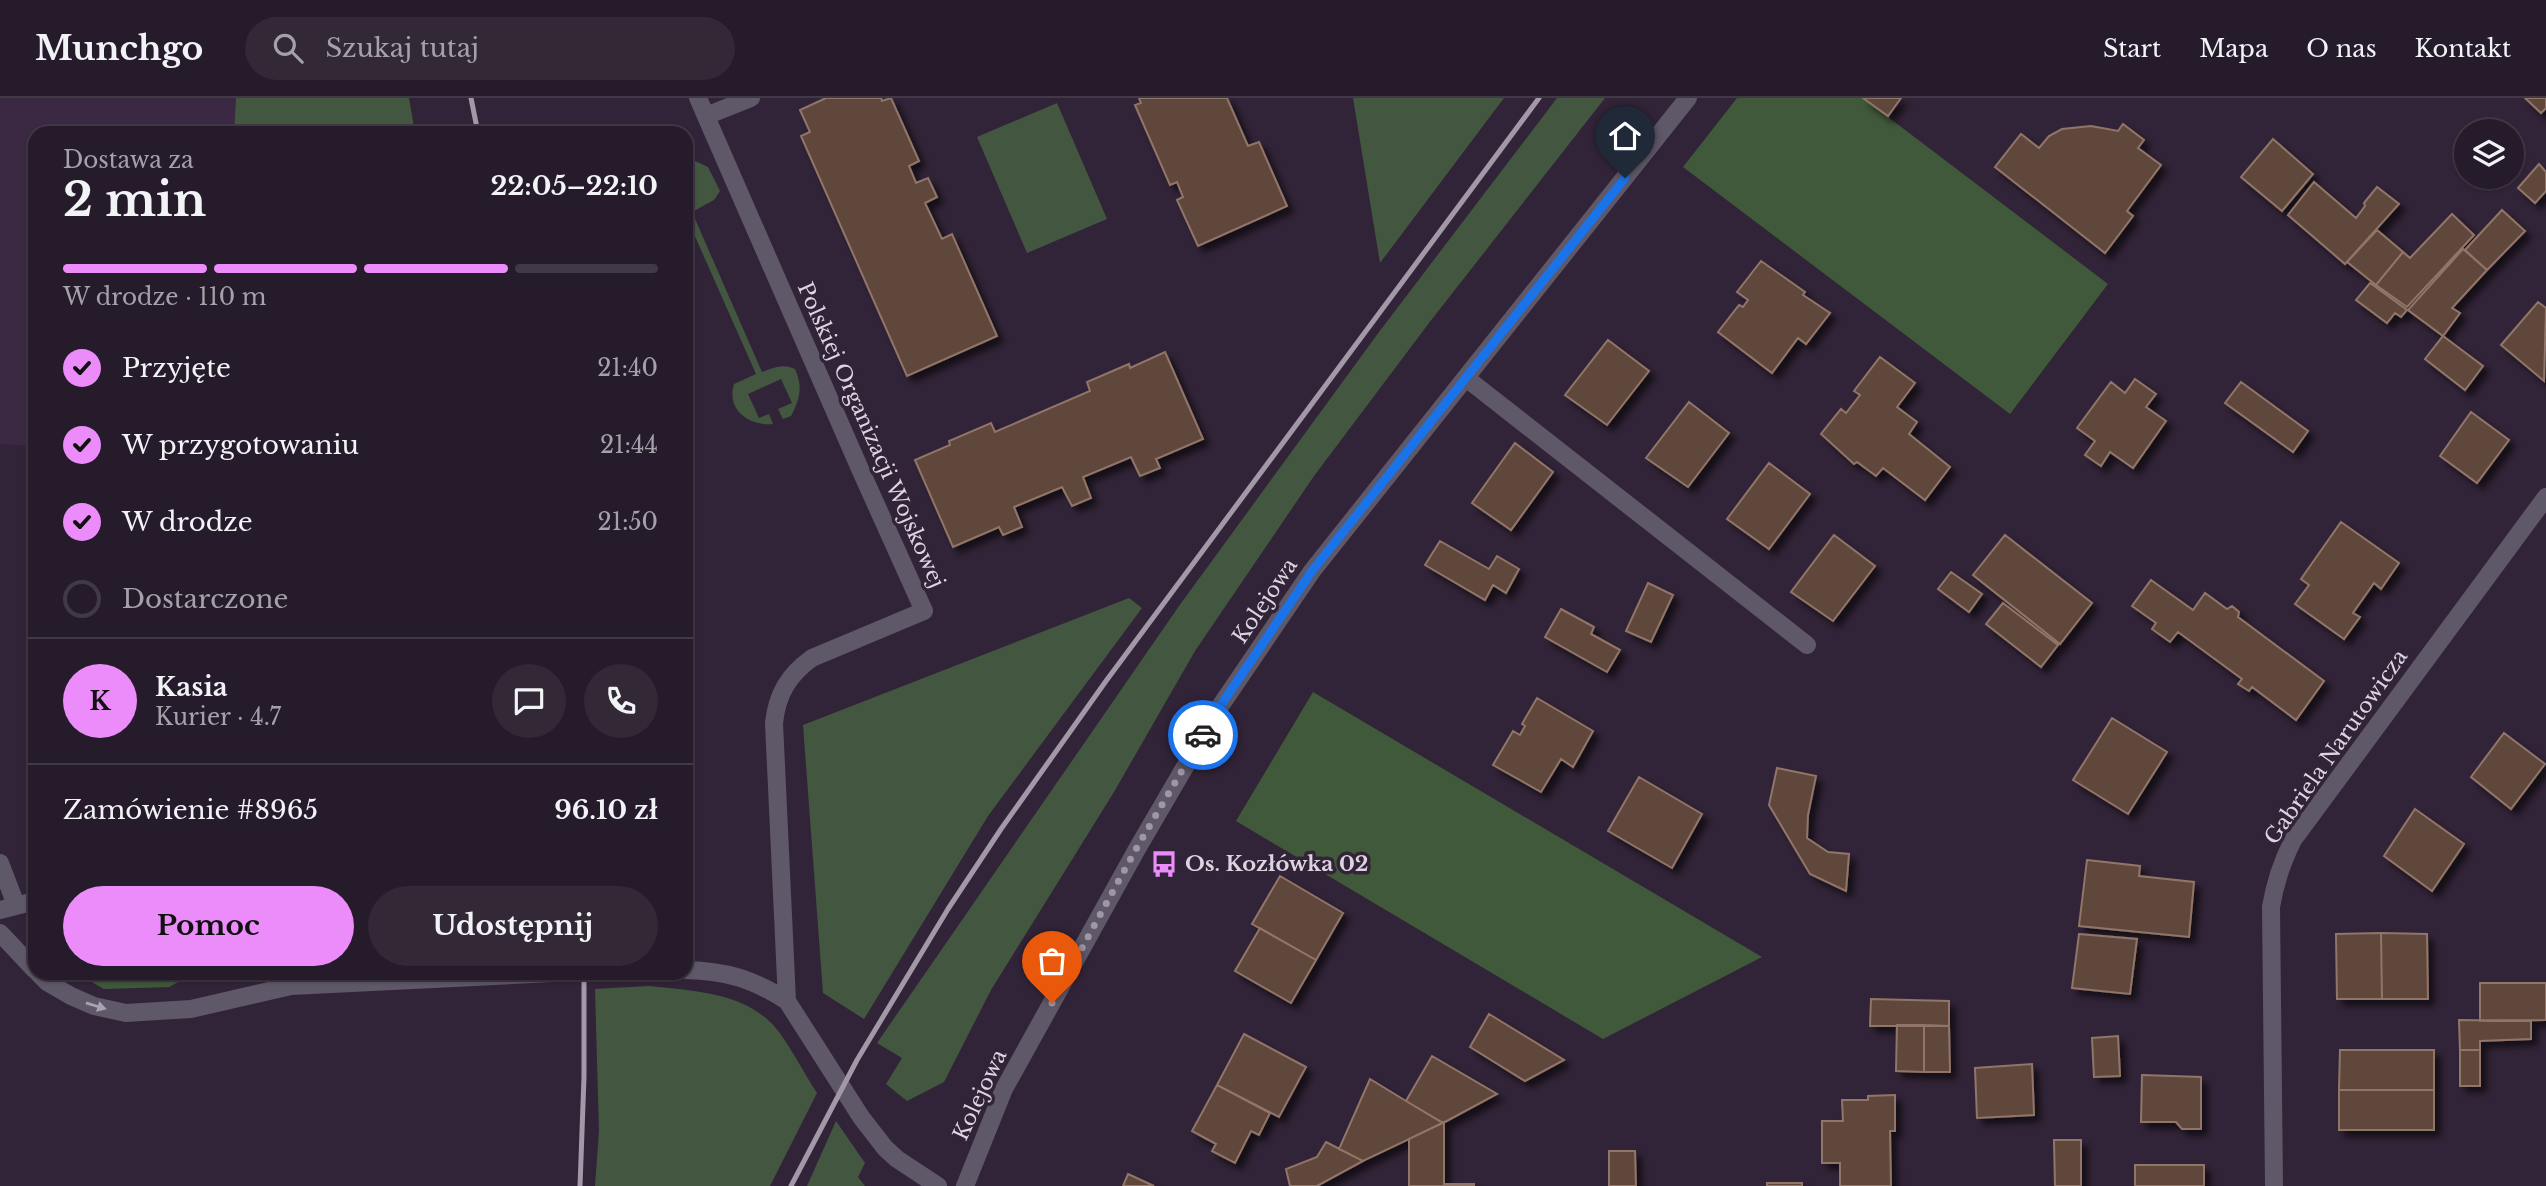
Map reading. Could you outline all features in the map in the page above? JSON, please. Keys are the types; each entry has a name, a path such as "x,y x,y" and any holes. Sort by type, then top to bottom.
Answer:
{"street":[{"name":"Polskiej Organizacji Wojskowej","path":"698,98 855,459 925,611 812,658 792,674 776,703 774,723 788,1001 861,1117 885,1148 938,1186"},
{"path":"706,116 751,98"},
{"name":"Kolejowa","path":"965,1186 1004,1089 1136,849 1221,705 1312,571 1688,98"},
{"path":"1466,379 1807,645"},
{"name":"Gabriela Narutowicza","path":"2274,1186 2271,907 2281,863 2293,840 2546,497"},
{"path":"0,863 8,907 28,903"},
{"path":"0,933 28,963"},
{"path":"693,971 740,975 788,1001"},
{"path":"45,980 94,1006 126,1013 191,1009 291,986 412,980"},
{"path":"280,980 291,986"}],"shaded area":[{"path":"0,98 236,98 234,126 28,126 28,446 0,444"}],"green space":[{"path":"236,98 409,98 414,126 234,126"},
{"path":"1353,98 1504,98 1380,263"},
{"path":"1557,98 1605,98 1429,323 1314,476 1195,651 1114,792 991,990 944,1082 907,1101 886,1084 902,1058 877,1043 1179,606 1379,332"},
{"path":"1737,98 1863,98 2108,284 2010,414 1683,167"},
{"path":"1057,103 1107,219 1027,253 977,137"},
{"path":"693,160 708,167 720,191 714,200 693,211"},
{"path":"693,214 762,372 786,366 795,369 800,387 797,404 791,416 783,419 778,409 792,403 781,379 748,394 759,418 769,414 773,424 748,419 736,409 732,393 734,384 756,374 693,232"},
{"path":"1129,598 1142,608 988,816 864,1019 823,993 803,725"},
{"path":"1313,692 1762,957 1603,1039 1236,821"},
{"path":"88,980 182,980 169,987 104,989"},
{"path":"649,986 702,992 737,1001 767,1019 794,1054 817,1093 770,1186 595,1186 599,1131 595,989"},
{"path":"836,1121 865,1163 858,1177 865,1186 807,1186"}],"building":[{"path":"826,98 881,98 882,101 891,98 919,161 909,166 916,183 928,178 937,197 925,203 942,239 952,234 997,336 907,376 801,136 810,132 800,110"},
{"path":"1139,98 1227,98 1248,146 1259,142 1287,206 1198,246 1177,200 1183,197 1177,182 1170,185 1135,105 1141,103"},
{"path":"1863,98 1901,98 1888,116"},
{"path":"2525,98 2546,98 2546,108 2541,113"},
{"path":"2123,124 2144,140 2138,148 2161,165 2127,211 2133,216 2105,253 1995,167 2021,134 2039,148 2049,136 2062,129 2091,126 2118,131"},
{"path":"2273,139 2313,174 2282,211 2241,177"},
{"path":"2539,164 2546,172 2546,191 2535,203 2519,189 2524,189 2524,181"},
{"path":"2314,182 2356,218 2377,187 2399,204 2345,264 2288,215"},
{"path":"2502,210 2525,231 2487,270 2465,250"},
{"path":"2452,214 2474,235 2407,307 2376,285 2403,252 2410,258"},
{"path":"2377,230 2403,252 2376,285 2347,262"},
{"path":"2463,249 2487,270 2452,308 2460,313 2443,336 2408,310"},
{"path":"1761,261 1830,313 1806,344 1798,338 1772,373 1718,332 1739,305 1743,307 1748,300 1737,292"},
{"path":"2370,283 2407,310 2401,317 2395,313 2387,323 2356,300"},
{"path":"2538,302 2546,308 2544,381 2501,345"},
{"path":"2443,336 2483,366 2465,390 2425,359"},
{"path":"1608,340 1649,371 1607,425 1565,395"},
{"path":"1165,352 1203,439 1156,459 1160,468 1140,476 1131,457 1083,477 1091,498 1072,506 1062,487 1014,507 1022,527 1003,535 999,527 953,547 915,460 950,445 949,441 991,423 995,432 1090,391 1087,382 1129,364 1130,368"},
{"path":"1880,357 1915,383 1897,407 1917,422 1909,434 1950,467 1925,500 1883,468 1876,476 1857,462 1854,464 1821,434 1841,409 1846,413 1860,395 1854,391"},
{"path":"2135,379 2156,394 2146,407 2166,421 2133,468 2110,452 2101,466 2085,455 2095,441 2077,428 2111,382 2125,393"},
{"path":"2241,382 2308,431 2293,452 2225,403"},
{"path":"1689,402 1729,433 1688,487 1646,458"},
{"path":"2471,412 2509,440 2477,483 2440,456"},
{"path":"1515,443 1553,472 1511,530 1472,503"},
{"path":"1769,463 1810,494 1769,549 1727,519"},
{"path":"2341,522 2399,563 2381,589 2374,583 2353,613 2360,617 2344,639 2295,604 2309,585 2301,579"},
{"path":"1834,535 1875,566 1833,621 1791,592"},
{"path":"2005,535 2092,603 2060,644 1973,575"},
{"path":"1440,541 1489,569 1497,556 1519,569 1506,593 1493,585 1485,600 1425,565"},
{"path":"1951,572 1982,594 1969,612 1938,589"},
{"path":"2151,580 2193,610 2205,593 2227,609 2232,606 2239,612 2238,617 2324,681 2296,720 2252,687 2249,691 2238,684 2242,679 2178,632 2170,642 2152,629 2156,623 2132,606"},
{"path":"1648,583 1673,595 1651,642 1626,631"},
{"path":"2003,603 2058,645 2041,667 1986,624"},
{"path":"1561,609 1594,627 1591,634 1620,650 1607,672 1545,637"},
{"path":"1537,698 1593,731 1573,767 1561,759 1541,792 1493,765 1513,731 1520,735 1525,726 1522,724"},
{"path":"2112,718 2167,752 2128,814 2073,780"},
{"path":"2504,733 2545,764 2511,809 2471,777"},
{"path":"1777,768 1816,776 1808,815 1807,838 1828,852 1849,854 1846,891 1810,874 1769,805"},
{"path":"1639,777 1702,814 1672,868 1608,831"},
{"path":"2415,809 2464,844 2432,891 2384,856"},
{"path":"2087,860 2140,866 2139,876 2194,882 2189,937 2079,926"},
{"path":"1280,876 1343,913 1316,960 1252,924"},
{"path":"1260,928 1316,960 1291,1003 1235,971"},
{"path":"2381,933 2427,934 2428,999 2382,999"},
{"path":"2381,933 2382,999 2337,999 2336,934"},
{"path":"2079,934 2137,939 2130,994 2072,988"},
{"path":"2480,983 2546,983 2546,1020 2480,1021"},
{"path":"1871,999 1949,1001 1949,1026 1870,1026"},
{"path":"1489,1014 1564,1060 1525,1081 1470,1047"},
{"path":"2459,1020 2531,1021 2531,1039 2480,1041 2480,1050 2460,1050"},
{"path":"1897,1025 1924,1025 1924,1072 1896,1071"},
{"path":"1924,1025 1949,1026 1950,1072 1924,1072"},
{"path":"1244,1034 1306,1067 1279,1117 1217,1085"},
{"path":"2118,1036 2120,1076 2094,1077 2092,1038"},
{"path":"2340,1050 2434,1050 2434,1090 2339,1090"},
{"path":"2460,1050 2480,1050 2480,1086 2460,1086"},
{"path":"1432,1056 1497,1094 1443,1123 1406,1101"},
{"path":"2032,1064 2034,1115 1977,1118 1975,1068"},
{"path":"2142,1075 2201,1077 2201,1129 2182,1129 2176,1122 2141,1122"},
{"path":"1370,1079 1443,1123 1363,1161 1339,1149"},
{"path":"1217,1085 1270,1113 1259,1135 1251,1131 1235,1163 1212,1151 1216,1144 1192,1131"},
{"path":"2339,1090 2434,1090 2434,1130 2339,1130"},
{"path":"1895,1095 1895,1131 1890,1131 1891,1186 1840,1186 1840,1163 1822,1163 1822,1121 1843,1121 1842,1100 1868,1100 1868,1096"},
{"path":"1444,1122 1444,1186 1409,1186 1409,1139"},
{"path":"2054,1140 2081,1140 2081,1186 2055,1186"},
{"path":"1326,1142 1363,1161 1317,1186 1290,1186 1286,1169 1317,1157"},
{"path":"1609,1151 1635,1151 1636,1186 1609,1186"},
{"path":"2135,1165 2204,1165 2204,1186 2135,1186"},
{"path":"1128,1174 1154,1186 1123,1186"},
{"path":"1767,1183 1802,1183 1802,1186 1767,1186"},
{"path":"1474,1184 1474,1186 1444,1186"}],"railway":[{"path":"471,98 477,126"},
{"path":"791,1186 857,1060 948,909 1001,829 1106,681 1539,98"},
{"path":"580,1186 584,980"}],"way so far":[{"path":"1052,1003 1136,849 1203,735"}],"place":[{"name":"Os. Kozłówka 02","path":"1164,864"}],"route":[{"path":"1203,735 1312,571 1625,178"}]}
